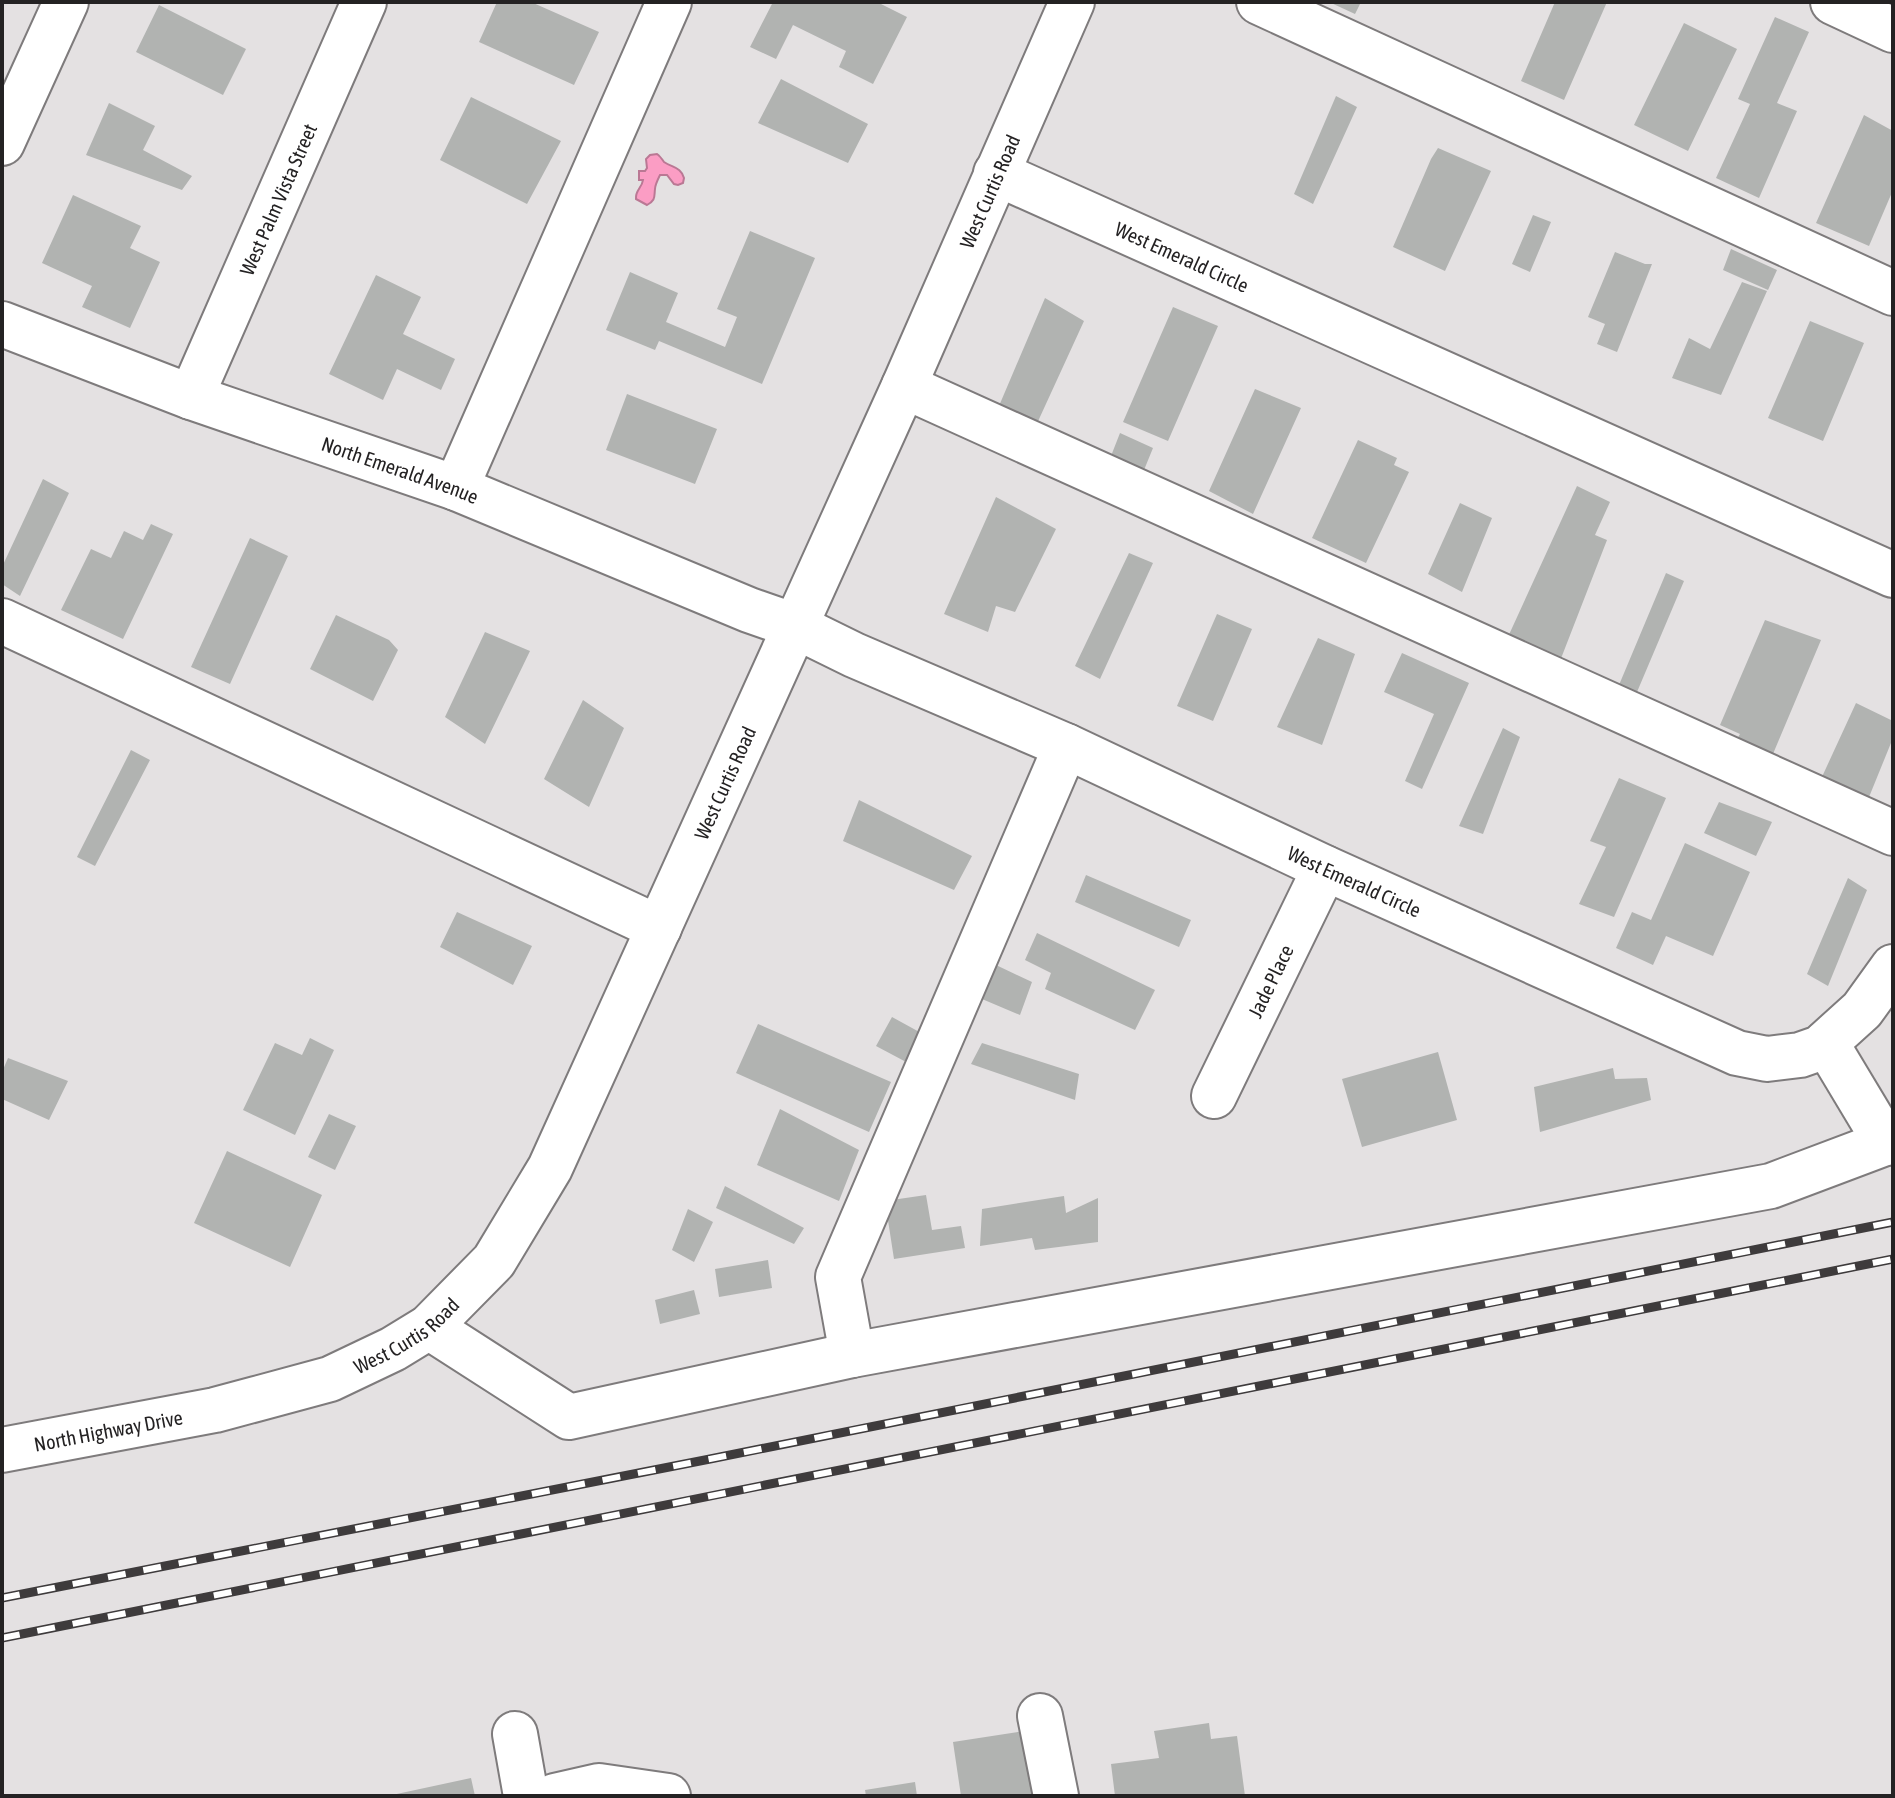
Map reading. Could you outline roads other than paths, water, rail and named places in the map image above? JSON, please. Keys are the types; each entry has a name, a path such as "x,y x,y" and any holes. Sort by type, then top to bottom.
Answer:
{"street":[{"path":"2,143 66,2"},
{"name":"West Palm Vista Street","path":"191,397 364,2"},
{"path":"456,488 669,2"},
{"name":"West Curtis Road","path":"215,1410 330,1379 393,1349 429,1327 494,1261 550,1168 904,386 1072,2"},
{"path":"1259,2 1893,293"},
{"path":"1833,2 1893,30"},
{"name":"West Emerald Circle","path":"996,173 1893,575"},
{"name":"North Emerald Avenue","path":"2,324 191,397 456,488 795,626"},
{"path":"904,386 1893,833"},
{"path":"2,621 659,928"},
{"name":"West Emerald Circle","path":"795,626 854,655 1066,746 1325,868 1737,1053 1767,1059 1800,1055 1820,1048 1862,1010 1893,967"},
{"path":"852,1355 838,1277 1066,746"},
{"name":"Jade Place","path":"1214,1096 1325,868"},
{"path":"429,1327 569,1417 852,1355 1771,1186 1889,1141 1826,1043"},
{"name":"North Highway Drive","path":"2,1450 215,1410"},
{"path":"1040,1716 1056,1796"},
{"path":"515,1734 526,1796"},
{"path":"555,1796 599,1786 668,1796"}],"railway":[{"path":"2,1598 1893,1222"},
{"path":"2,1638 1893,1259"}]}
